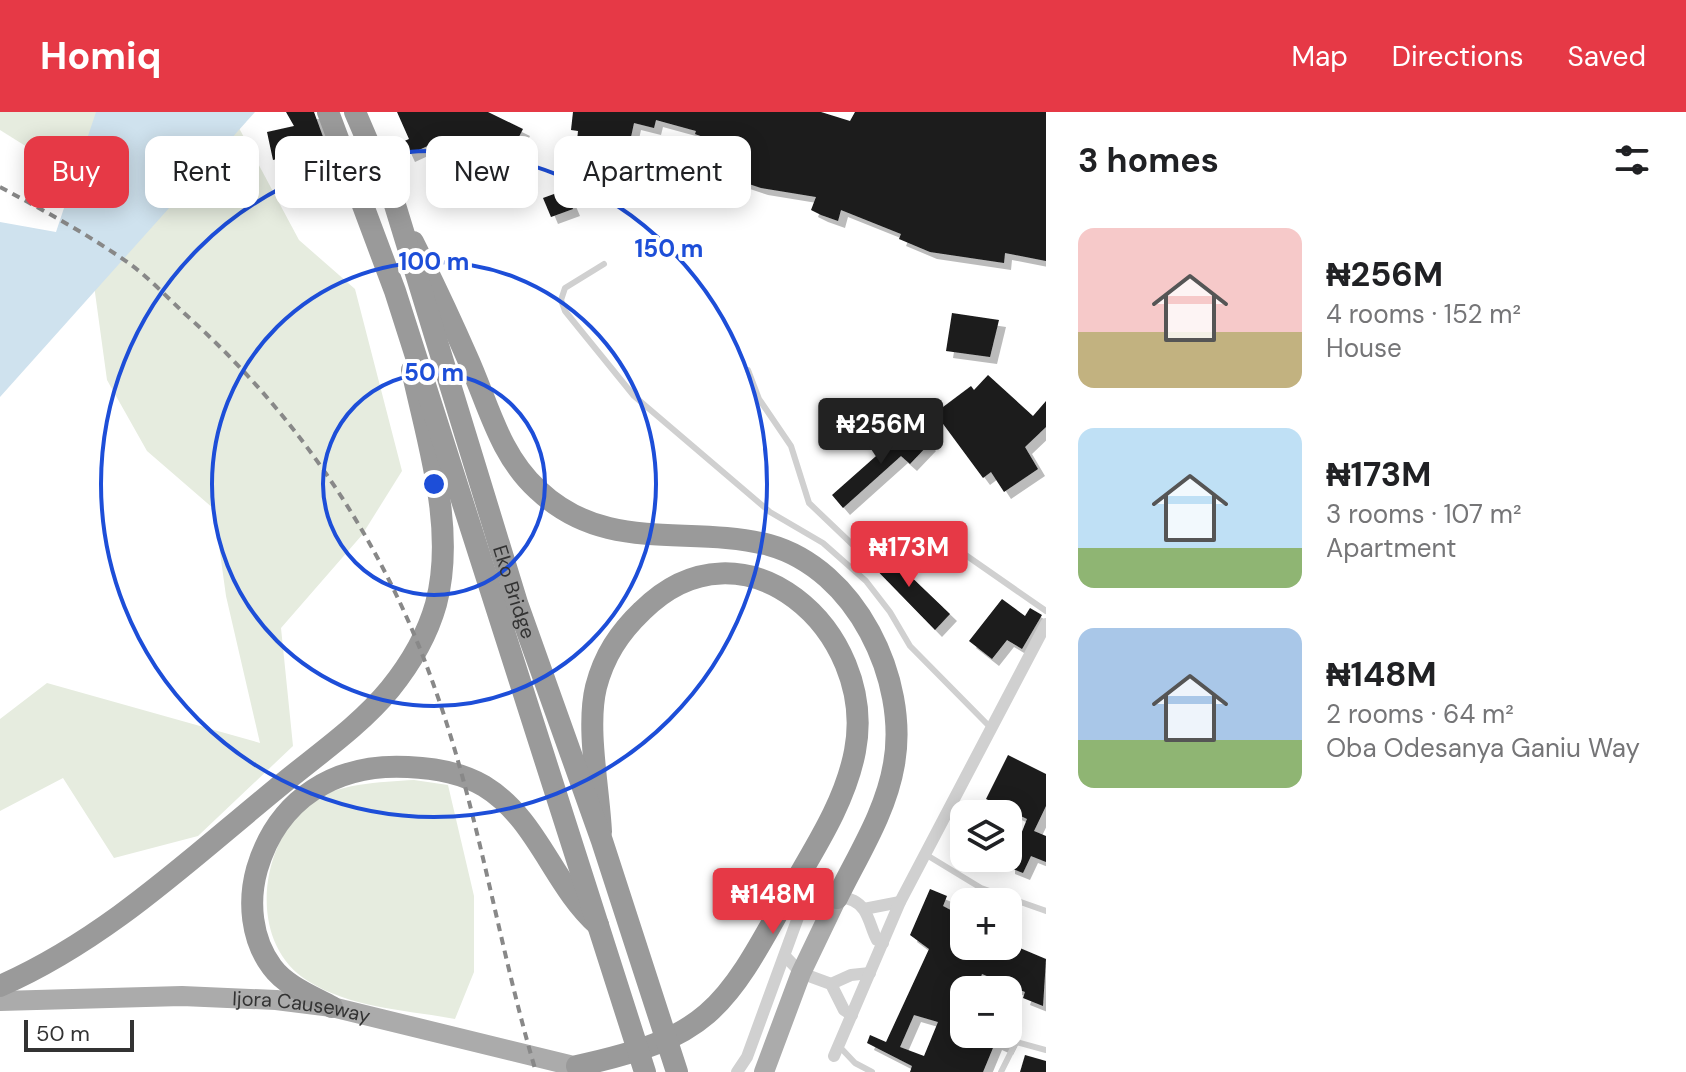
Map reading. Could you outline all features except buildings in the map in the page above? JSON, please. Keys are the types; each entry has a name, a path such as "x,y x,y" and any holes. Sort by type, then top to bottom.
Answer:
{"highway":[{"name":"Eko Bridge","path":"328,112 395,291 645,1072"},
{"name":"Eko Bridge","path":"355,112 365,136"},
{"name":"Eko Bridge","path":"396,208 517,603 602,841 677,1072"},
{"path":"396,208 468,359 503,443 538,490 562,508 618,531 769,545 793,555 822,574 844,595 876,647 893,704 894,764 887,794 837,898"},
{"path":"0,986 56,959 129,910 360,719 388,692 426,634 437,600 442,531 395,291"},
{"path":"587,1069 673,1039 701,1023 720,1005 762,942 848,780 856,749 857,717 845,662 829,631 779,586 759,576 735,573 710,573 685,580 659,593 622,631 605,660 595,690 602,841"},
{"path":"332,1007 291,984 272,967 255,932 251,906 253,884 275,826 292,804 341,774 372,766 434,768 485,787 512,810 556,867 580,909 598,925"}],"main road":[{"path":"767,1070 801,973 837,898"},
{"name":"Ijora Causeway","path":"0,1001 182,996 276,1000 332,1007 587,1069"}],"street":[{"path":"836,1050 900,902 1046,624"},
{"path":"737,1072 747,1057 800,912 817,901 837,898 864,909 900,902"},
{"path":"864,909 877,940 883,943"},
{"path":"785,956 801,973 831,984 844,1010 852,1015"},
{"path":"831,984 851,975 870,973"}],"lane":[{"path":"604,264 565,288 561,300 565,311 634,396 770,512 823,543 866,581 910,646 991,728"},
{"path":"748,370 759,399 791,446 809,503 853,545 865,549 870,539 912,526 924,526 1046,611"},
{"path":"925,854 981,888 1046,911"},
{"path":"1001,1072 1016,1042 1046,1050"},
{"path":"836,1050 872,1072"}],"shaded area":[{"path":"0,112 126,112 111,136 24,136 24,145 0,130"},
{"path":"239,128 243,136 231,136"},
{"path":"259,165 275,195 275,208 282,208 299,240 355,289 402,471 362,535 281,628 293,746 198,836 114,858 63,778 0,811 0,719 47,683 260,743 226,596 214,509 147,451 107,380 93,278 161,208 259,208"},
{"path":"414,780 448,785 474,896 474,972 455,1019 360,1003 324,990 289,965 276,944 268,920 270,869 278,845 291,823 308,805 344,788"}],"water":[{"path":"96,112 255,112 234,136 145,136 145,208 169,208 0,397 0,222 56,232 64,208 129,208 129,136 88,136"}],"railway":[{"path":"0,187 99,243 158,288 264,394 333,483 363,531 413,633 450,733 536,1072"}]}
